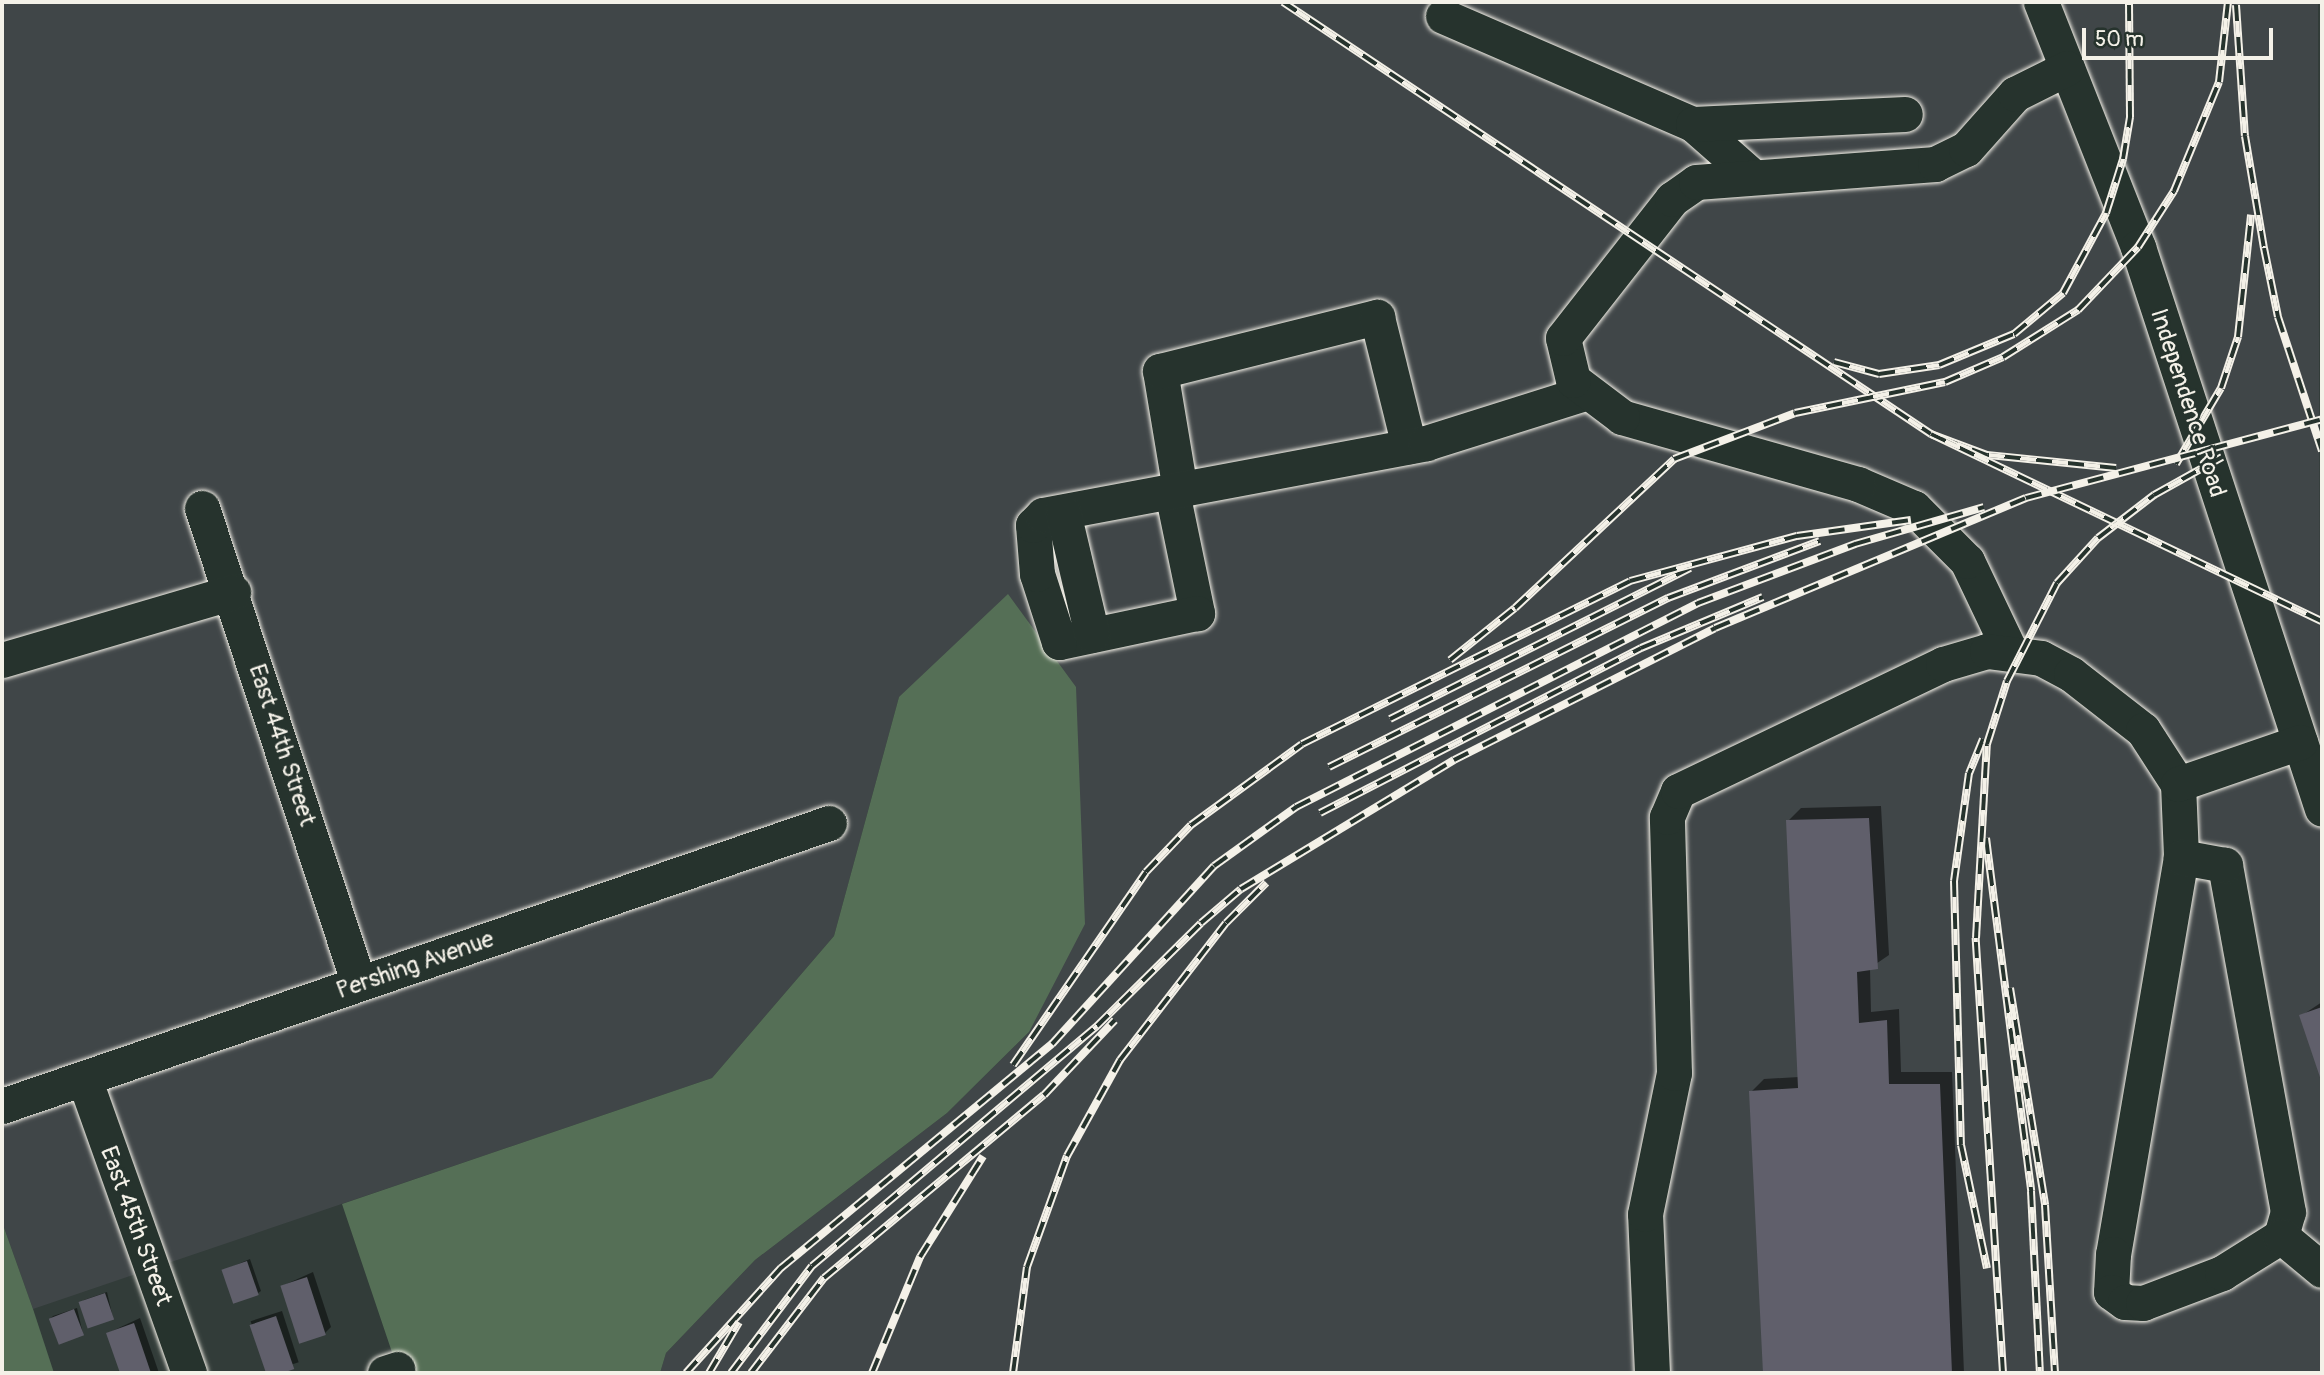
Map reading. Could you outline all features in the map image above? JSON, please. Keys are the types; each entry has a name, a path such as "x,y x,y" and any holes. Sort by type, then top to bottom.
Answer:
{"street":[{"name":"Independence Road","path":"2041,2 2138,247 2322,809"},
{"path":"1443,16 1693,124 1751,175"},
{"path":"2010,651 1967,561 1914,508 1858,484 1646,426 1586,393 1565,364 1563,338 1570,322 1684,188 1708,178 1907,169 1951,158 2015,94 2067,68"},
{"path":"1693,124 1905,114"},
{"path":"1409,446 1377,317 1160,371 1176,491 1196,612 1059,642 1042,601 1033,525 1063,512 1176,491 1409,446 1586,393"},
{"name":"East 44th Street","path":"202,508 233,592 359,984"},
{"path":"2,660 233,592"},
{"path":"1652,1373 1646,1214 1675,1051 1670,803 1689,784 1943,664 2010,651 2071,674 2143,730 2178,784 2181,857 2135,1106 2111,1292 2143,1303 2222,1273 2281,1236 2288,1212 2236,905 2225,865 2181,857"},
{"path":"2178,784 2300,742"},
{"name":"Pershing Avenue","path":"2,1106 829,823"},
{"name":"East 45th Street","path":"84,1078 189,1373"},
{"path":"2281,1236 2322,1270"}],"shaded area":[{"path":"2,2 2318,2 2322,1373 660,1373 666,1353 755,1260 947,1113 1029,1032 899,697 834,936 712,1078 33,1309 2,1222"}],"green space":[{"path":"1008,594 1076,687 1085,924 1029,1032 947,1113 755,1260 666,1353 660,1373 399,1373 342,1204 712,1078 834,936 899,697"},
{"path":"2,1222 33,1309 54,1373 2,1373"}],"building":[{"path":"1869,818 1878,969 1857,972 1859,1023 1887,1020 1889,1084 1940,1084 1952,1373 1763,1373 1749,1091 1798,1088 1786,820"},
{"path":"2322,1007 2322,1083 2299,1015"},
{"path":"247,1261 259,1295 233,1304 221,1270"},
{"path":"307,1277 326,1335 299,1344 280,1286"},
{"path":"105,1293 114,1319 88,1329 79,1302"},
{"path":"74,1309 84,1335 59,1345 49,1319"},
{"path":"276,1316 294,1369 282,1373 266,1373 250,1325"},
{"path":"134,1323 151,1373 120,1373 106,1333"}],"railway":[{"path":"1283,2 1931,434"},
{"path":"1834,362 1879,374 1939,365 2014,334 2063,293 2106,213 2123,159 2130,117 2129,2"},
{"path":"1450,660 1515,608 1674,459 1795,413 1945,382 2003,357 2078,310 2138,247 2174,191 2219,82 2228,2"},
{"path":"2236,5 2245,136 2264,248 2278,317 2322,451"},
{"path":"2176,464 2221,388 2238,337 2251,215"},
{"path":"731,1373 812,1266 1097,1026 1201,923 1241,889 1454,760 1715,628 2026,498 2322,419"},
{"path":"2116,468 1987,455 1931,434 2322,621"},
{"path":"2003,1373 1976,938 1987,744 2007,681 2057,583 2098,538 2154,495 2222,457"},
{"path":"686,1373 781,1268 1052,1044 1214,866 1296,807 1698,603 1855,544 1984,507"},
{"path":"1013,1065 1146,872 1191,825 1302,744 1630,581 1797,536 1911,520"},
{"path":"1329,767 1668,598 1820,541"},
{"path":"1390,719 1690,568"},
{"path":"1320,813 1641,648 1763,597"},
{"path":"1983,739 1969,773 1954,881 1961,1145 1987,1268"},
{"path":"1986,838 2031,1191 2040,1373"},
{"path":"1013,1373 1027,1267 1067,1156 1120,1060 1226,923 1266,883"},
{"path":"2010,988 2045,1205 2055,1373"},
{"path":"751,1373 824,1278 1044,1095 1115,1020"},
{"path":"872,1373 920,1257 983,1156"},
{"path":"709,1373 739,1322"}]}
